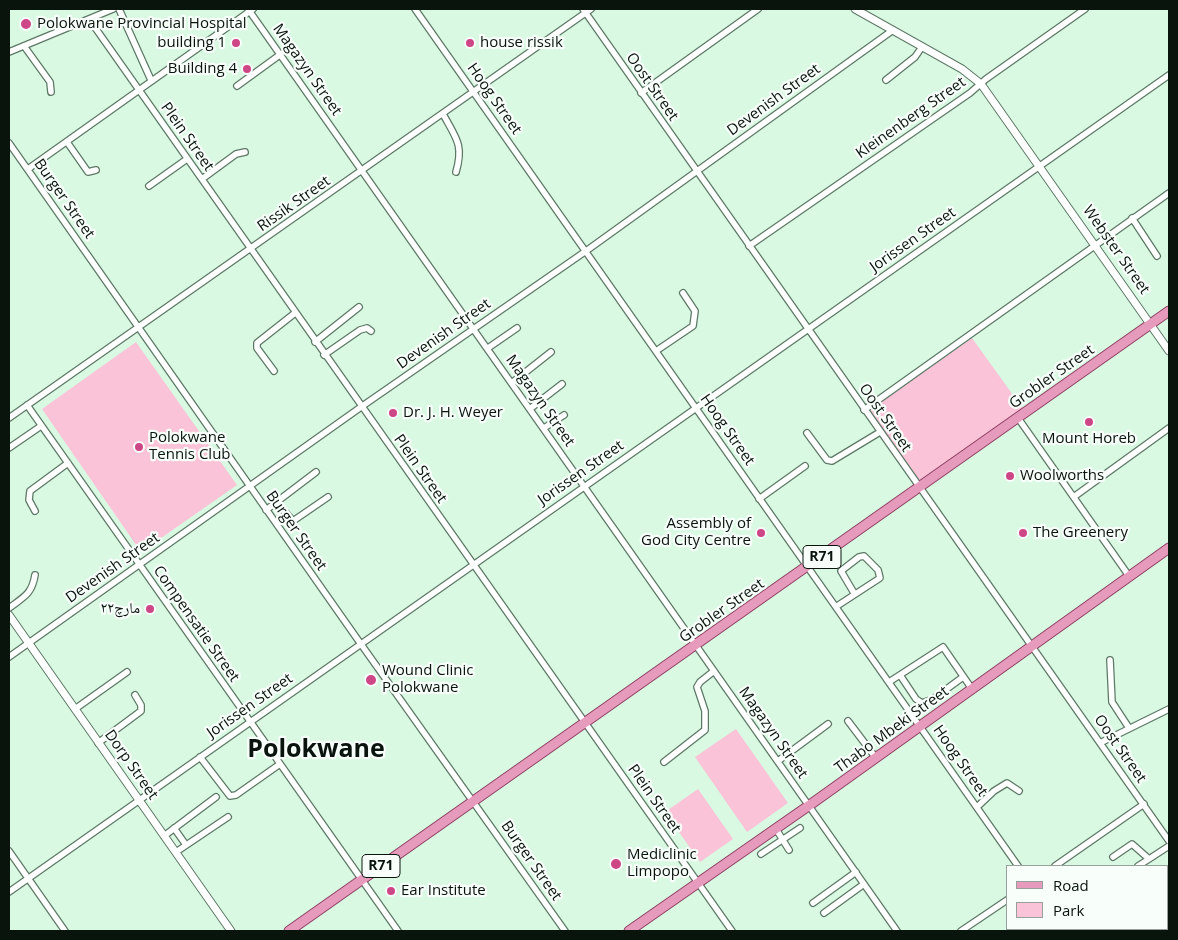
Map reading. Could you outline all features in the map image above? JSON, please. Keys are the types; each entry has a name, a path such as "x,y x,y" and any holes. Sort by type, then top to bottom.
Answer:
{"main road":[{"name":"Grobler Street","path":"290,931 697,646 1169,311"},
{"name":"Thabo Mbeki Street","path":"629,931 810,806 1169,548"}],"street":[{"path":"9,52 113,9"},
{"path":"119,9 151,80"},
{"name":"Hoog Street","path":"415,9 807,568 837,606 1017,865"},
{"path":"641,92 758,9"},
{"name":"Webster Street","path":"855,9 962,69 981,84 1169,351"},
{"name":"Kleinenberg Street","path":"749,246 1085,9"},
{"path":"28,170 251,10"},
{"name":"Magazyn Street","path":"251,10 897,931"},
{"name":"Rissik Street","path":"9,418 475,92 587,10"},
{"name":"Oost Street","path":"587,10 696,172 1169,841"},
{"name":"Plein Street","path":"89,19 314,342 732,931"},
{"name":"Devenish Street","path":"9,657 361,407 586,251 892,30"},
{"path":"24,46 50,82 51,92"},
{"path":"886,80 915,57 922,47"},
{"path":"237,86 281,54"},
{"name":"Jorissen Street","path":"9,892 472,564 1169,75"},
{"path":"443,114 460,146 461,154 456,172"},
{"path":"66,142 88,172 96,170"},
{"name":"Burger Street","path":"9,143 360,644 565,931"},
{"path":"202,180 232,157 245,152"},
{"path":"149,186 187,159"},
{"path":"864,410 1094,244 1169,193"},
{"path":"1132,218 1157,256"},
{"path":"656,351 693,326 694,311 683,293"},
{"path":"314,342 359,307"},
{"path":"274,371 257,348 257,343 295,313"},
{"path":"324,355 360,330 367,328 371,331"},
{"path":"488,348 517,328"},
{"path":"513,382 551,352"},
{"path":"531,408 562,384"},
{"name":"Compensatie Street","path":"27,405 398,931"},
{"path":"544,428 564,415"},
{"path":"1018,418 1075,496 1129,576"},
{"path":"9,448 41,426"},
{"path":"1075,496 1169,428"},
{"path":"807,433 827,460 832,461 880,432"},
{"path":"35,511 29,500 30,491 68,463"},
{"path":"759,499 806,466"},
{"path":"266,510 316,472"},
{"path":"276,502 290,521 293,522 328,497"},
{"path":"837,606 854,593 859,593 880,577 876,567 864,556 859,557 841,571 854,593"},
{"path":"9,608 30,592 33,588 34,575"},
{"name":"Dorp Street","path":"9,615 231,931"},
{"path":"889,682 941,647 945,649 972,689"},
{"path":"1110,660 1112,702 1129,728"},
{"path":"664,762 705,730 705,710 697,687 700,682 714,671"},
{"path":"75,709 127,672"},
{"path":"900,675 916,699 922,703 933,699 963,677"},
{"path":"98,743 135,718 141,711 141,705 135,694"},
{"path":"1100,743 1169,708"},
{"path":"848,721 876,758"},
{"path":"778,761 828,724"},
{"path":"200,757 230,796 236,795 280,764"},
{"path":"977,807 994,791 1008,784 1019,791"},
{"path":"164,836 216,797"},
{"path":"1056,865 1144,804"},
{"path":"176,852 228,817"},
{"path":"174,828 186,846"},
{"path":"761,854 800,828"},
{"path":"776,829 789,850"},
{"path":"1113,857 1132,844 1149,859"},
{"path":"1140,865 1169,846"},
{"path":"9,851 65,931"},
{"path":"813,903 856,872"},
{"path":"824,913 864,884"},
{"path":"961,931 1006,901"}],"green space":[{"path":"972,338 1023,409 922,480 918,480 870,413 872,408"},
{"name":"Polokwane Tennis Club","path":"136,342 237,485 141,552 42,409"},
{"path":"736,729 788,803 747,832 695,757"},
{"path":"698,789 733,839 700,862 665,812"}],"place":[{"name":"Polokwane Provincial Hospital","path":"26,24"},
{"name":"building 1","path":"236,43"},
{"name":"house rissik","path":"470,43"},
{"name":"Building 4","path":"247,69"},
{"name":"Dr. J. H. Weyer","path":"393,413"},
{"name":"Mount Horeb","path":"1089,422"},
{"name":"Polokwane Tennis Club","path":"139,447"},
{"name":"Woolworths","path":"1010,476"},
{"name":"Assembly of God City Centre","path":"761,533"},
{"name":"The Greenery","path":"1023,533"},
{"name":"۲۲مارچ","path":"150,609"},
{"name":"Wound Clinic Polokwane","path":"371,680"},
{"name":"Mediclinic Limpopo","path":"616,864"},
{"name":"Ear Institute","path":"391,891"}],"district":[{"name":"Polokwane","path":"316,750"}]}
